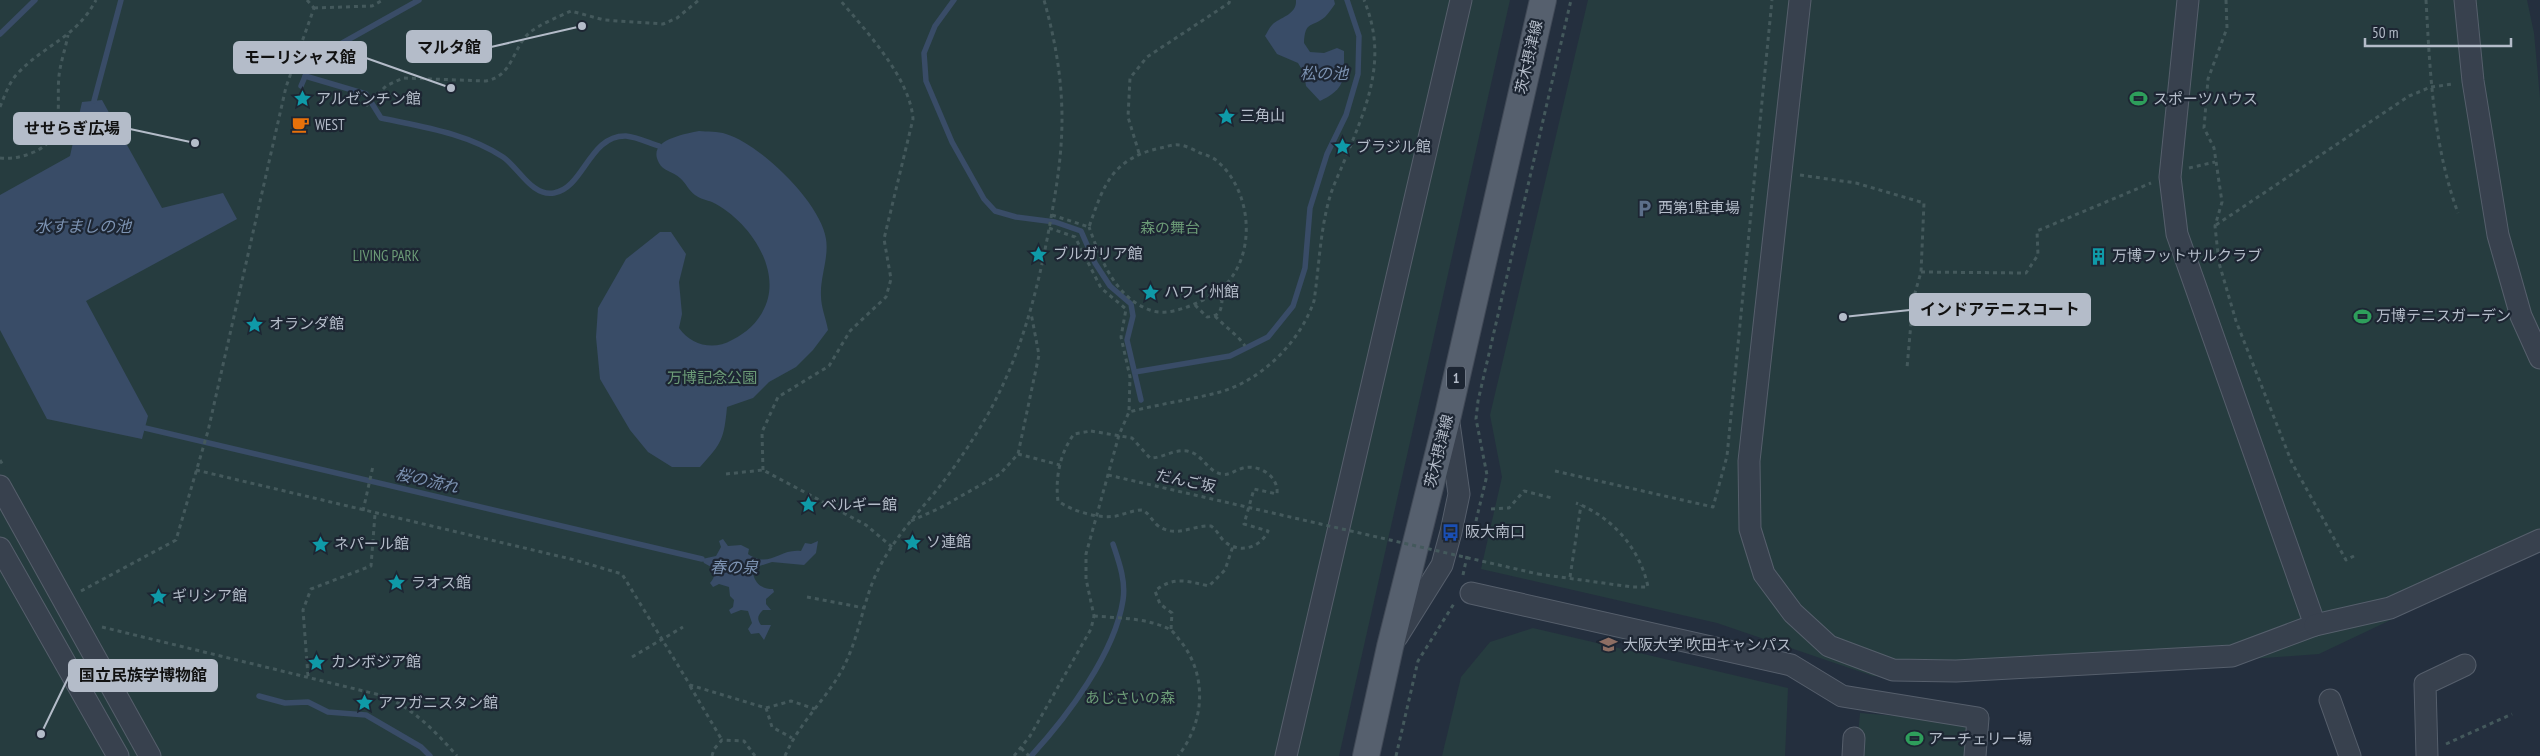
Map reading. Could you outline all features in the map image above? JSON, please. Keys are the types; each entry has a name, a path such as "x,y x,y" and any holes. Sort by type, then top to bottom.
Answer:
{"main road":[{"name":"茨木摂津線","path":"1366,756 1390,646 1448,415 1542,0"}],"lane":[{"path":"1286,756 1461,0"},
{"path":"1800,0 1749,461 1750,529 1764,574 1793,613 1829,646 1892,670 1956,671 2232,656 2315,625 2390,608 2540,540"},
{"path":"2188,0 2170,177 2177,234 2315,625"},
{"path":"2465,0 2473,82 2498,235 2521,316 2540,358"},
{"path":"4,480 150,756"},
{"path":"0,548 118,756"},
{"path":"1463,591 1791,665 1842,696 1978,718 1975,756"},
{"path":"2427,754 2425,684 2465,665"},
{"path":"2330,700 2350,756"}],"path":[{"path":"0,107 9,84 18,73 68,35 96,0"},
{"path":"307,0 314,8"},
{"path":"314,8 372,6 383,0"},
{"path":"366,106 395,80 412,76 486,81 496,78 507,69 530,33 571,11 604,20 662,24 677,18 699,0"},
{"path":"763,470 762,432 778,397 829,366 850,331 886,297 891,279 884,239 913,120 912,107 892,67 876,42 840,0"},
{"path":"785,756 792,738 815,709 845,665 880,567 909,522 955,465 982,424 1001,388 1031,312 1052,215 1060,167 1062,119 1059,70 1044,0"},
{"path":"1139,153 1128,117 1130,78 1147,57 1229,3 1230,0"},
{"path":"1129,412 1221,392 1240,383 1258,373 1275,359 1289,345 1305,324 1314,301 1329,199 1368,102 1372,87 1375,51 1372,20 1364,0"},
{"path":"1474,529 1487,474 1476,419 1478,401 1571,0"},
{"path":"1555,472 1713,507 1727,456 1772,0"},
{"path":"2226,0 2227,28 2208,79 2204,128 2214,148 2222,202 2215,226 2219,263 2236,321 2292,463 2346,560 2354,556"},
{"path":"2426,0 2431,87 2445,178 2458,213"},
{"path":"78,593 176,540 208,431 286,87 314,8"},
{"path":"0,158 25,156 43,148 50,141 56,129 60,70 68,35"},
{"path":"2215,226 2409,96 2431,87"},
{"path":"1180,144 1216,160 1234,179 1242,197 1247,238 1238,268 1216,293 1195,305 1159,312 1142,308 1111,279 1100,258 1089,227 1101,192 1117,168 1139,153 1180,144"},
{"path":"1782,172 1856,183 1924,203 1921,272 1913,300 1907,368"},
{"path":"1921,272 2026,273 2038,255 2037,231 2146,185"},
{"path":"1052,215 1089,227"},
{"path":"1014,756 1030,736 1085,642 1091,628 1094,616 1085,566 1119,435 1129,412 1130,377 1121,337 1126,309 1101,288 1075,237 1049,228"},
{"path":"1195,305 1207,317 1216,316 1221,311 1222,301 1216,293"},
{"path":"909,522 940,508 1000,474 1018,454 1038,355 1031,312"},
{"path":"1216,316 1226,328 1239,336 1245,346"},
{"path":"1091,431 1119,435 1132,438 1150,458 1160,458 1178,451 1187,451 1196,454 1213,471 1222,474 1249,467 1262,469 1270,475 1275,483 1277,494 1254,489 1244,524 1268,531 1264,541 1250,548 1232,546 1225,542 1211,526 1201,526 1186,532 1172,532 1157,525 1143,510 1134,510 1109,517 1068,508 1058,501 1056,486 1060,465 1065,446 1074,434 1091,431"},
{"path":"1018,454 1060,465"},
{"path":"0,460 4,480"},
{"path":"363,511 373,466"},
{"path":"196,470 575,560 622,574 722,740"},
{"path":"726,474 763,470 866,525 892,547"},
{"name":"だんご坂","path":"1108,475 1538,574 1632,587 1648,587 1639,560 1623,536 1610,522 1581,505"},
{"path":"1491,509 1509,508 1524,491 1552,498"},
{"path":"1570,577 1581,505 1576,503"},
{"path":"308,676 303,610 311,589 371,566 375,514"},
{"path":"1171,629 1172,613 1160,604 1155,591 1166,581 1187,581 1208,586 1225,570 1232,546"},
{"path":"1396,756 1418,661 1463,591 1470,548"},
{"path":"807,597 864,608"},
{"path":"1094,616 1136,620 1171,629 1190,654 1200,687 1199,716 1188,743 1178,756"},
{"path":"96,625 384,696 400,703 428,725 458,756"},
{"path":"632,657 683,627"},
{"path":"690,685 766,708 791,701 815,709"},
{"path":"766,708 772,727 792,738"},
{"path":"2427,754 2512,714"},
{"path":"712,756 714,749 722,740"},
{"path":"722,740 744,741 755,756"},
{"path":"1021,748 1029,756"}],"green space":[{"name":"万博記念公園","path":"0,0 1510,0 1339,756 0,756"},
{"path":"1588,0 2527,0 2534,33 2540,98 2540,549 2319,654 1947,681 1873,676 1717,623 1481,569 1502,477 1490,415"},
{"path":"1533,628 1788,688 1785,756 1442,756 1461,677 1490,642"},
{"name":"アーチェリー場","path":"1860,713 1972,722 1969,756 1856,756"}],"water":[{"name":"松の池","path":"1296,0 1334,0 1335,4 1325,17 1308,28 1305,36 1304,43 1310,52 1324,53 1337,48 1344,51 1344,75 1342,81 1335,92 1320,101 1306,86 1304,73 1298,63 1277,54 1265,36 1275,22 1294,9"},
{"name":"水すましの池","path":"102,100 162,208 223,193 237,219 86,301 148,416 142,439 47,419 0,330 0,195 70,156 82,102"},
{"path":"699,131 726,134 740,140 755,150 787,177 813,209 822,225 827,246 821,296 828,330 813,350 796,367 769,382 753,398 727,407 721,440 700,467 672,467 648,452 630,430 600,379 596,337 598,308 626,259 660,232 671,232 686,254 679,282 682,314 679,328 684,334 696,342 710,346 725,343 750,328 763,311 768,298 770,284 768,270 756,242 747,230 724,209 695,195 680,178 663,168 656,155 662,144 669,140 677,136"},
{"name":"春の泉","path":"723,539 728,546 741,545 749,549 748,554 762,559 768,559 787,552 801,551 805,543 811,544 818,541 816,553 804,565 772,562 756,567 753,573 757,583 762,587 773,589 774,592 766,599 766,604 771,610 763,610 758,618 761,625 771,625 764,640 759,633 751,634 748,629 752,623 748,611 741,610 731,614 729,610 733,607 734,600 730,596 729,587 719,584 713,587 710,583 714,576 713,568 704,563 702,559 716,556 721,547 719,541"}],"waterway":[{"path":"0,34 35,0"},
{"path":"94,101 121,0"},
{"path":"301,86 309,67 319,56 419,0"},
{"path":"954,0 935,26 924,53 926,81 952,142 984,199 995,211 1016,217 1055,222 1081,231 1095,263 1110,286 1131,304 1133,316 1127,340 1141,400"},
{"path":"1135,372 1230,356 1268,337 1293,306 1305,268 1310,208 1327,154 1346,115 1358,74 1359,36 1347,0"},
{"path":"305,76 366,94 381,118 459,136 489,149 509,162 532,186 546,193 554,193 564,189 573,182 595,152 603,144 614,138 626,136 659,146"},
{"name":"桜の流れ","path":"145,428 702,559"},
{"path":"1031,756 1059,723 1088,683 1110,641 1118,620 1124,593 1121,572 1113,544"},
{"path":"259,696 285,703 308,702 328,712 366,715 421,747 430,756"}],"place":[{"name":"マルタ館","path":"582,26"},
{"name":"モーリシャス館","path":"451,88"},
{"name":"アルゼンチン館","path":"302,99"},
{"name":"スポーツハウス","path":"2139,99"},
{"name":"三角山","path":"1226,116"},
{"name":"WEST","path":"301,125"},
{"name":"せせらぎ広場","path":"195,143"},
{"name":"ブラジル館","path":"1342,147"},
{"name":"西第1駐車場","path":"1644,208"},
{"name":"ブルガリア館","path":"1039,254"},
{"name":"万博フットサルクラブ","path":"2098,256"},
{"name":"ハワイ州館","path":"1150,292"},
{"name":"万博テニスガーデン","path":"2362,316"},
{"name":"インドアテニスコート","path":"1843,317"},
{"name":"オランダ館","path":"255,324"},
{"name":"ベルギー館","path":"808,505"},
{"name":"阪大南口","path":"1451,532"},
{"name":"ソ連館","path":"912,542"},
{"name":"ネパール館","path":"320,544"},
{"name":"ラオス館","path":"397,583"},
{"name":"ギリシア館","path":"158,596"},
{"name":"大阪大学 吹田キャンパス","path":"1609,645"},
{"name":"カンボジア館","path":"317,662"},
{"name":"アフガニスタン館","path":"364,703"},
{"name":"国立民族学博物館","path":"41,734"},
{"name":"アーチェリー場","path":"1914,739"}],"park label":[{"name":"森の舞台","path":"1170,228"},
{"name":"LIVING PARK","path":"386,256"},
{"name":"あじさいの森","path":"1130,698"}]}
